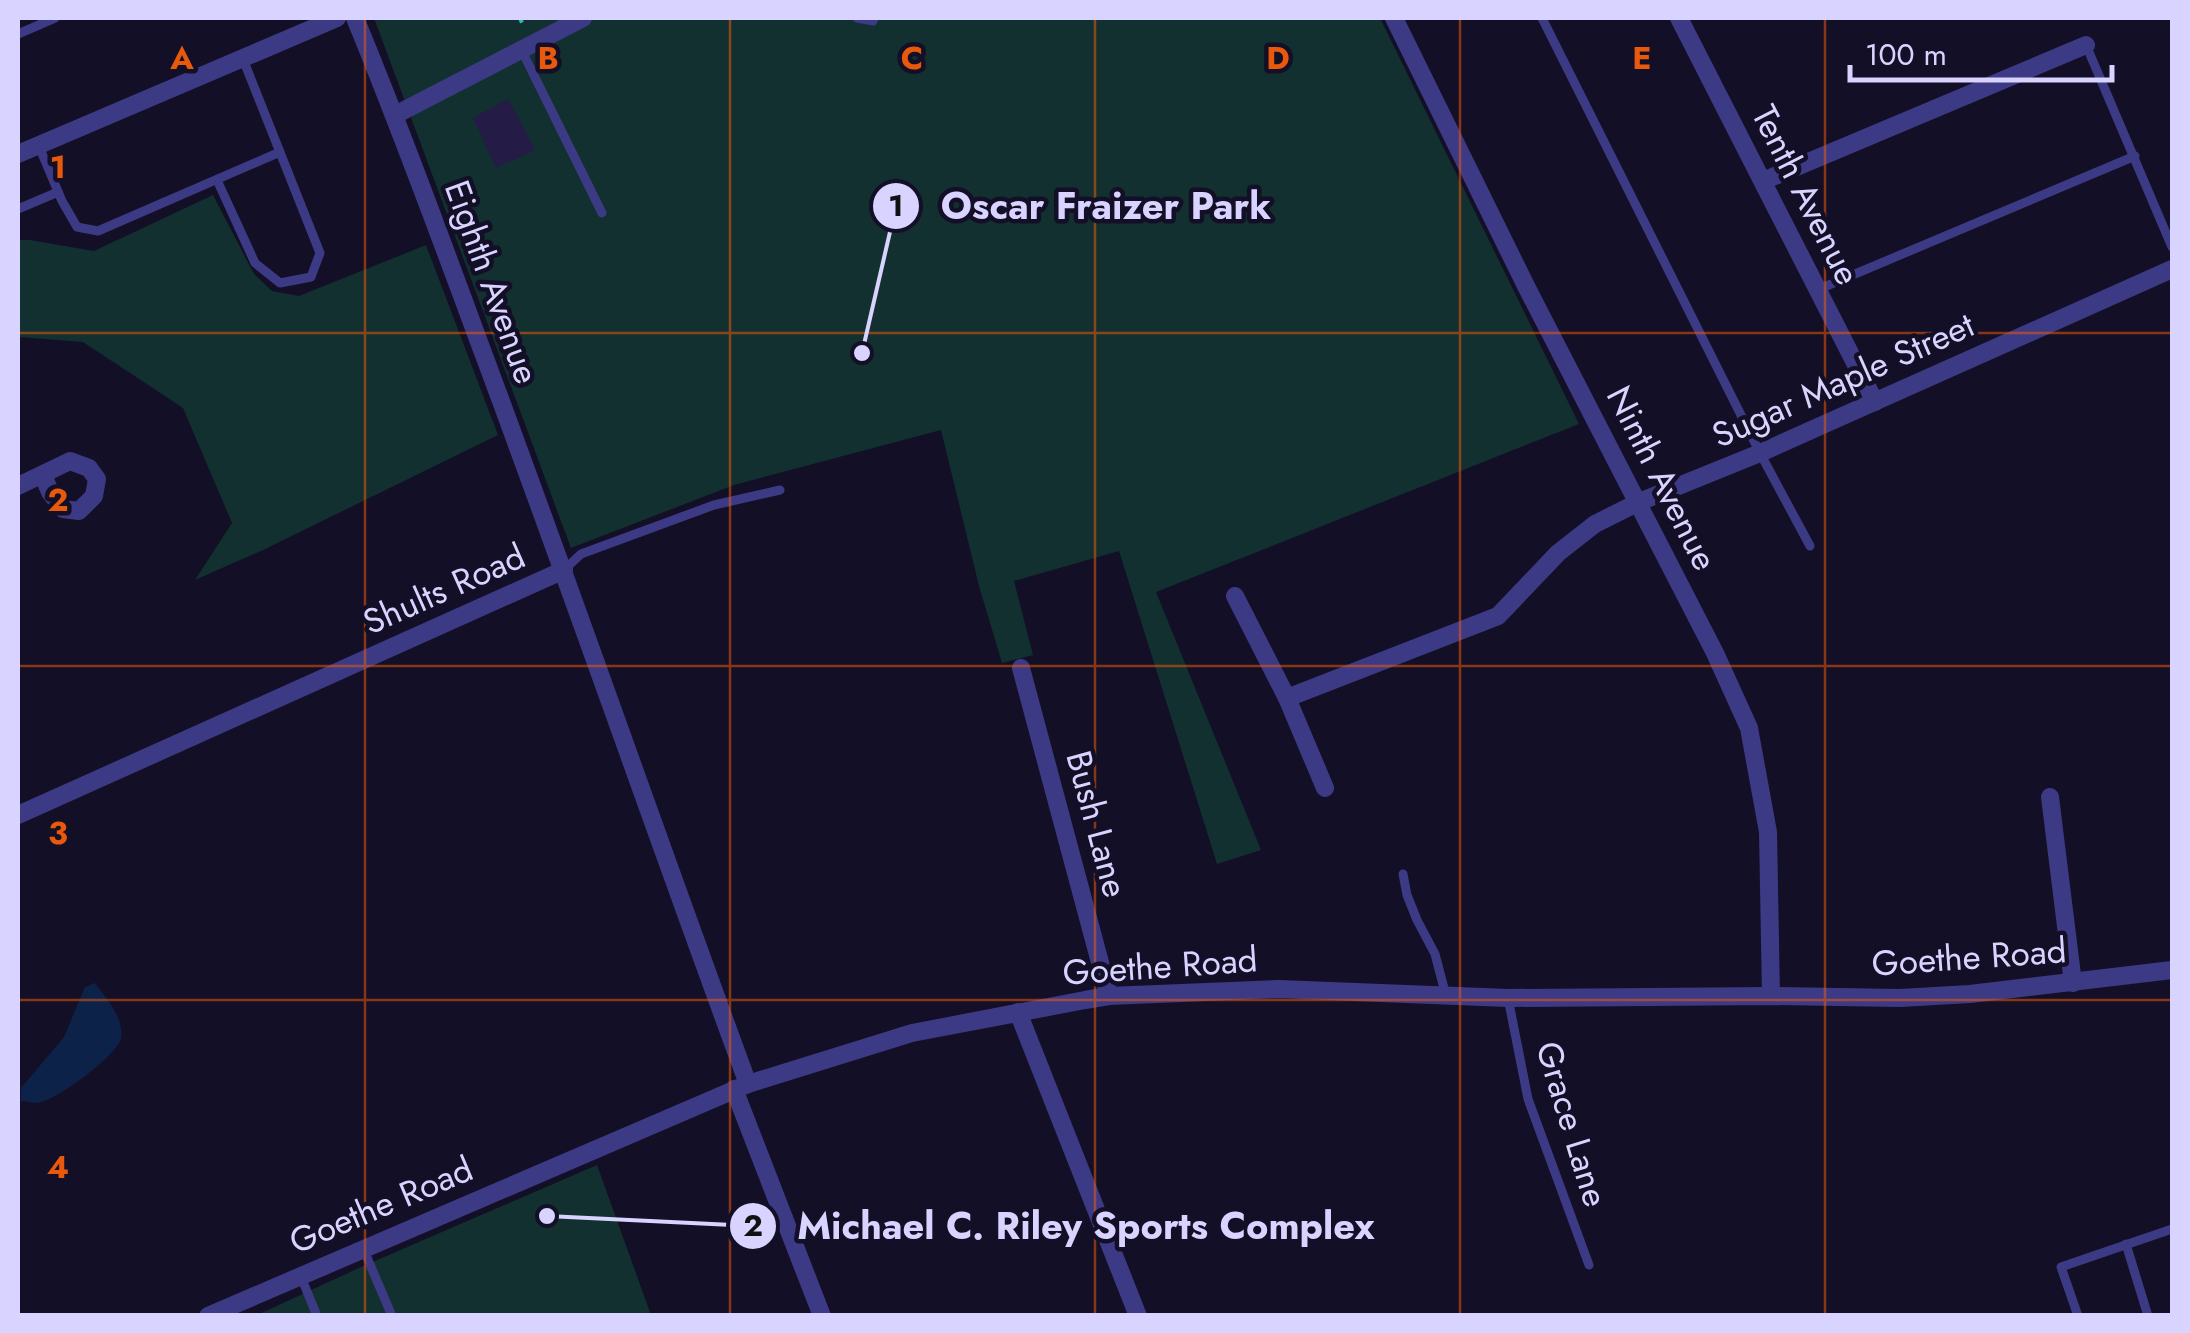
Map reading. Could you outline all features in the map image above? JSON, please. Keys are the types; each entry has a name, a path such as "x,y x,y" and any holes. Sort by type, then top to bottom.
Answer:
{"street":[{"path":"18,154 337,18"},
{"name":"Eighth Avenue","path":"355,18 396,115 564,570"},
{"path":"396,115 583,18"},
{"name":"Ninth Avenue","path":"1394,18 1526,288 1715,653 1749,728 1768,832 1771,996"},
{"name":"Tenth Avenue","path":"1679,18 1875,402"},
{"path":"1762,181 2086,45"},
{"name":"Sugar Maple Street","path":"1287,698 1498,616 1558,552 1595,524 1639,502 1760,453 2172,269"},
{"path":"18,486 43,474"},
{"name":"Shults Road","path":"18,815 564,570 822,1316"},
{"path":"1236,596 1287,698 1325,788"},
{"name":"Bush Lane","path":"1021,668 1110,996"},
{"path":"2050,797 2073,983"},
{"name":"Goethe Road","path":"208,1316 741,1087 912,1032 1018,1012 1110,996 1279,989 1508,998 1900,998 1970,994 2172,970"},
{"path":"1018,1012 1138,1316"}],"lane":[{"path":"18,34 55,18"},
{"path":"857,18 873,22 874,18"},
{"path":"1542,18 1810,546"},
{"path":"2086,45 2172,247"},
{"path":"521,49 602,213"},
{"path":"216,180 256,263 280,283 311,276 320,253 242,56"},
{"path":"38,144 58,192 78,226 98,231 280,152"},
{"path":"1817,290 2134,156"},
{"path":"18,210 58,192"},
{"path":"564,570 581,554 714,504 780,490"},
{"path":"1403,874 1417,920 1435,954 1446,996"},
{"name":"Grace Lane","path":"1508,998 1528,1099 1589,1265"},
{"path":"2078,1316 2061,1266 2172,1229"},
{"path":"2126,1244 2148,1316"},
{"path":"363,1248 392,1316"},
{"path":"300,1276 317,1316"}],"green space":[{"path":"374,18 1380,18 1579,424 1156,592 1261,850 1217,864 1119,551 1014,581 1033,655 1002,663 941,430 734,485 571,548"},
{"path":"213,195 254,274 272,291 299,296 426,245 498,435 195,580 232,523 183,408 83,342 18,337 18,240 94,251"},
{"path":"597,1165 651,1315 255,1316 361,1267"}],"water":[{"path":"95,983 120,1023 117,1046 98,1066 57,1095 37,1103 21,1101 21,1088 64,1037 85,987"}],"building":[{"path":"508,99 535,150 496,168 473,118"}],"place":[{"name":"Oscar Fraizer Park","path":"862,353"},
{"name":"Michael C. Riley Sports Complex","path":"547,1216"}]}
